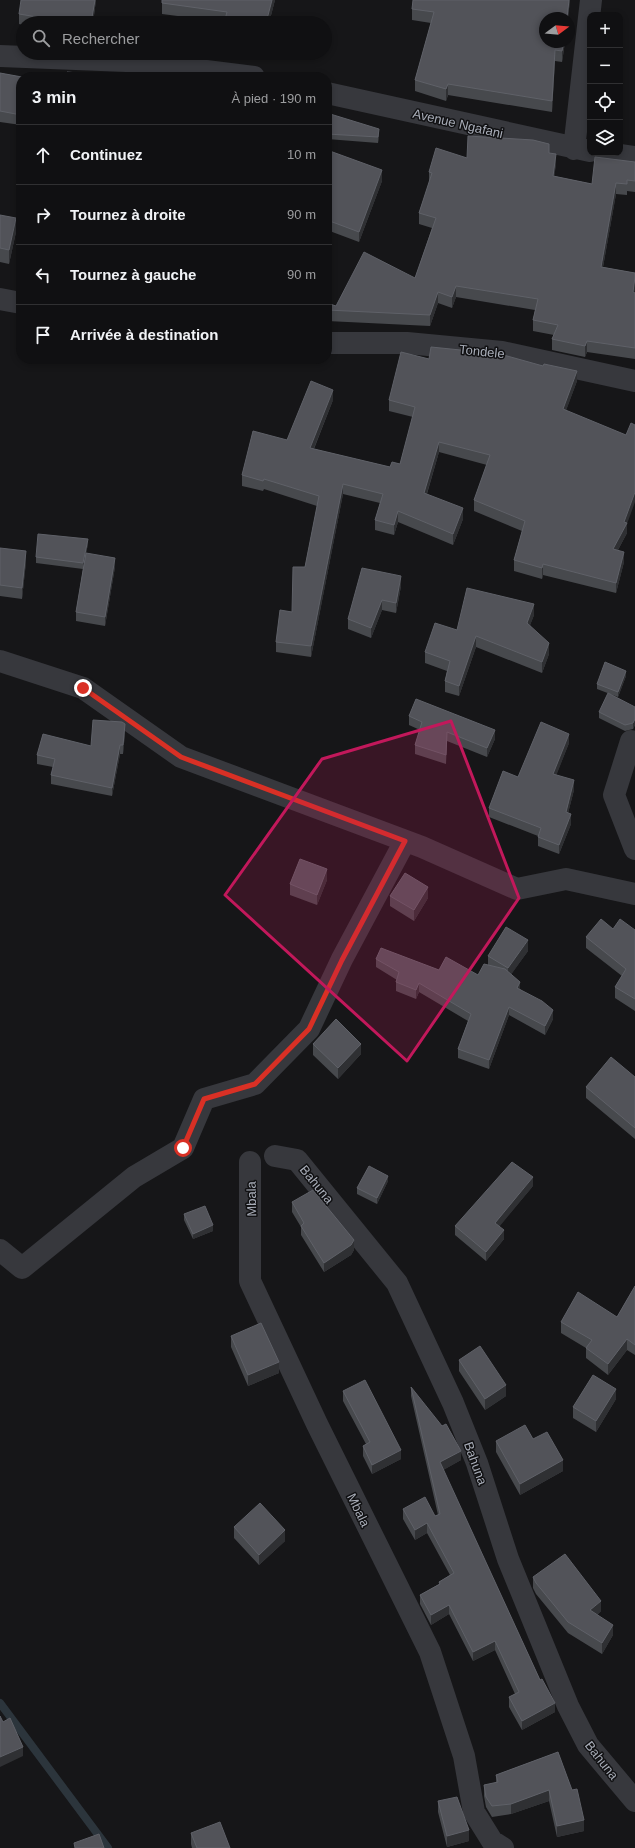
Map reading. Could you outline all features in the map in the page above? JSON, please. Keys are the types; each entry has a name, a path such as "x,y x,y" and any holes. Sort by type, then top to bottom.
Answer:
{"street":[{"path":"582,150 591,0"},
{"path":"0,56 16,57"},
{"path":"101,60 126,61 214,72"},
{"name":"Avenue Ngafani","path":"332,94 582,150"},
{"path":"623,155 635,157"},
{"path":"0,299 16,302"},
{"name":"Tondele","path":"332,344 408,343 502,352 635,381"},
{"path":"0,661 83,688 181,757 405,841 517,889 566,879 635,894"},
{"path":"631,741 614,795 635,849"},
{"path":"0,1250 22,1268 134,1177 183,1148 204,1099 255,1084 309,1029 342,960 405,841"},
{"name":"Bahuna","path":"275,1156 297,1160 397,1283 453,1403 477,1463 508,1559 568,1706 588,1745 635,1802"},
{"name":"Mbala","path":"250,1162 250,1281 324,1438 430,1652 464,1756 474,1812 492,1841 503,1848"}],"highlighted area":[{"path":"451,721 519,898 407,1061 225,895 322,759"}],"building":[{"path":"21,0 95,0 92,16 31,16 19,14"},
{"path":"162,0 272,0 268,16 226,16 227,12 162,3"},
{"path":"413,0 569,0 568,12 539,12 539,48 563,48 562,51 555,50 552,101 448,84 446,89 415,80 434,12 412,9"},
{"path":"0,73 16,76 16,114 0,111"},
{"path":"332,115 379,129 378,137 332,134"},
{"path":"468,136 533,140 549,144 549,153 556,154 553,176 592,184 595,157 635,162 635,181 627,180 627,184 616,183 601,267 635,273 633,292 635,293 635,348 587,341 585,346 552,339 558,325 533,320 538,299 456,286 452,297 438,292 430,315 332,310 332,305 336,306 364,252 415,278 436,218 419,213 432,173 429,172 436,148 467,158"},
{"path":"332,152 382,170 359,232 332,222"},
{"path":"0,215 16,218 9,250 0,248"},
{"path":"431,347 500,354 543,366 544,364 577,371 563,409 626,435 631,423 635,425 635,492 624,522 627,523 613,549 624,552 616,583 543,564 542,568 514,560 525,521 474,500 490,455 439,442 424,493 463,508 453,534 398,511 394,525 375,520 383,494 343,484 311,646 276,642 280,610 292,612 293,567 305,567 319,496 264,479 263,481 242,475 253,431 287,440 311,381 333,390 310,448 390,467 392,462 400,464 415,407 389,400 401,352 429,359"},
{"path":"38,534 88,539 83,563 36,557"},
{"path":"0,548 26,551 22,588 0,585"},
{"path":"86,553 115,558 105,617 76,612"},
{"path":"362,568 401,576 396,603 382,600 371,628 348,619"},
{"path":"467,588 534,604 527,623 549,643 542,662 476,636 459,686 445,681 450,661 425,652 435,623 457,630"},
{"path":"605,662 626,671 618,692 597,684"},
{"path":"608,693 635,707 635,719 633,723 625,725 599,712"},
{"path":"416,699 495,730 487,748 447,732 446,755 415,745 422,722 409,716"},
{"path":"93,720 122,722 125,724 123,745 120,745 112,788 51,775 55,759 37,755 43,734 91,746"},
{"path":"541,722 569,734 553,774 574,780 566,812 571,814 559,845 538,837 541,828 489,808 503,771 518,777"},
{"path":"300,859 327,869 317,895 290,884"},
{"path":"405,873 428,887 414,910 390,896"},
{"path":"601,919 613,929 620,919 635,930 635,999 615,987 626,969 586,937"},
{"path":"506,927 528,940 508,968 488,956"},
{"path":"381,948 439,970 446,957 478,975 484,964 505,969 520,982 517,988 542,1001 553,1010 545,1026 509,1007 489,1060 458,1049 471,1014 419,983 416,990 396,982 399,972 376,959"},
{"path":"336,1019 361,1044 338,1068 313,1044"},
{"path":"611,1057 635,1077 635,1128 586,1087"},
{"path":"512,1162 533,1177 495,1223 504,1230 486,1252 455,1226"},
{"path":"369,1166 388,1176 377,1198 357,1188"},
{"path":"313,1190 354,1240 351,1245 324,1263 301,1226 304,1223 292,1202"},
{"path":"205,1206 213,1225 193,1234 184,1214"},
{"path":"635,1286 635,1345 627,1339 608,1364 586,1348 592,1340 561,1322 578,1292 617,1317"},
{"path":"261,1323 279,1362 248,1375 231,1336"},
{"path":"480,1346 506,1385 485,1399 459,1360"},
{"path":"593,1375 616,1389 596,1421 573,1407"},
{"path":"365,1380 401,1450 372,1465 363,1446 370,1442 343,1391"},
{"path":"411,1387 442,1426 446,1424 461,1451 440,1462 540,1680 542,1679 555,1703 522,1721 509,1697 519,1692 495,1641 473,1652 449,1605 431,1615 420,1595 440,1584 439,1582 454,1573 427,1523 415,1530 403,1509 425,1497 435,1516 440,1514"},
{"path":"525,1425 533,1439 547,1432 563,1460 520,1484 496,1441"},
{"path":"260,1503 285,1530 259,1555 234,1527"},
{"path":"565,1554 601,1601 590,1610 613,1625 602,1643 568,1622 536,1583 533,1577"},
{"path":"0,1716 3,1722 10,1718 23,1747 0,1757"},
{"path":"558,1752 572,1790 577,1789 584,1820 557,1826 549,1790 511,1804 492,1806 486,1797 484,1785 498,1782 496,1775"},
{"path":"457,1797 469,1830 447,1836 438,1801"},
{"path":"220,1822 230,1848 197,1848 191,1833"},
{"path":"99,1834 104,1848 75,1848 74,1843"}],"waterway":[{"path":"0,1703 108,1848"}],"route":[{"path":"83,688 181,757 405,841 342,960 309,1029 255,1084 204,1099 183,1148"}]}
